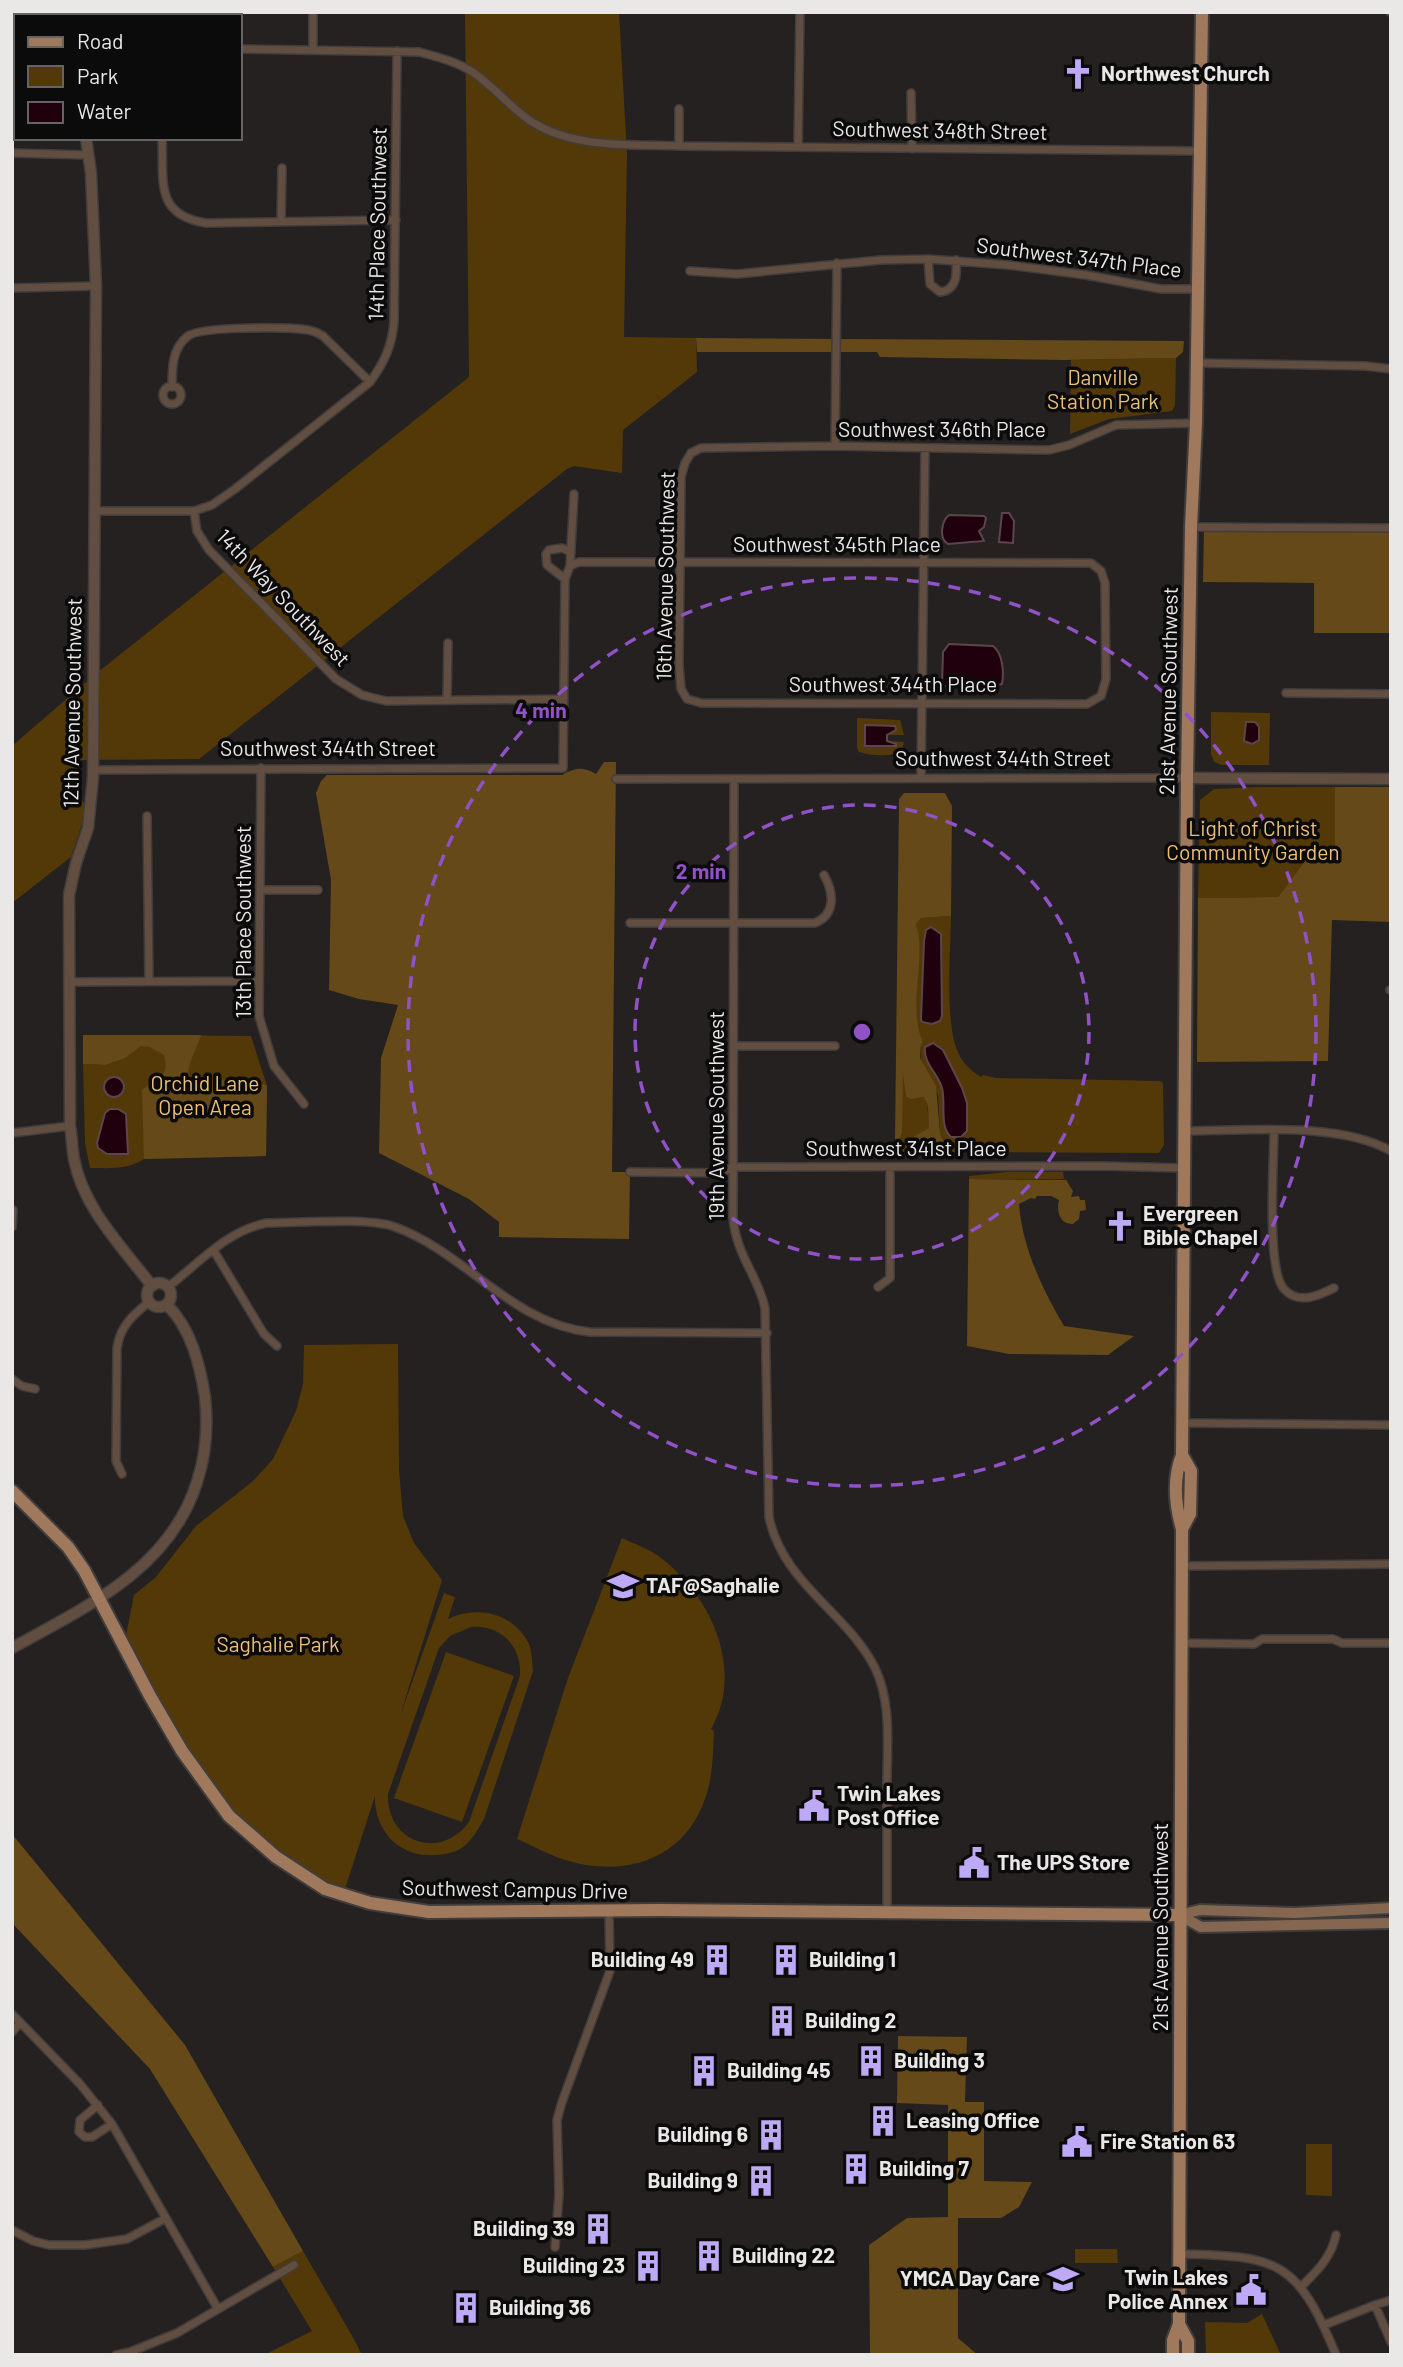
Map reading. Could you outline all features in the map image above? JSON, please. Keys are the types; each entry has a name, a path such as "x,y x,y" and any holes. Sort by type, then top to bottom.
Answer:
{"main road":[{"name":"21st Avenue Southwest","path":"1174,2355 1173,2340 1179,2325 1180,2254 1182,1529 1177,1511 1177,1468 1182,1455 1187,778 1202,12"},
{"name":"Southwest Campus Drive","path":"12,1491 68,1547 84,1570 182,1751 229,1816 276,1857 325,1889 396,1908 429,1912 747,1911 1179,1916"},
{"path":"1179,1916 1200,1910 1295,1913 1391,1908"},
{"path":"1372,1924 1379,1914 1391,1914"},
{"path":"1179,1916 1201,1927 1391,1923"},
{"name":"21st Avenue Southwest","path":"1179,2325 1188,2341 1188,2355"}],"street":[{"path":"313,12 313,48"},
{"path":"798,147 800,12"},
{"name":"Southwest 348th Street","path":"242,49 397,51 441,57 474,73 532,122 552,132 599,143 1201,151"},
{"name":"14th Place Southwest","path":"194,511 212,505 235,489 370,382 384,364 394,332 397,51"},
{"path":"911,93 912,149"},
{"path":"679,146 680,109"},
{"name":"12th Avenue Southwest","path":"86,140 95,236 96,286 93,793 88,828 69,895 70,1126 74,1161 89,1199 152,1286"},
{"path":"162,140 165,191 171,208 188,220 206,223 396,220"},
{"path":"12,153 89,155"},
{"path":"281,222 282,169"},
{"name":"Southwest 347th Place","path":"928,259 930,284 940,292 950,290 953,285 957,272 956,260"},
{"name":"Southwest 347th Place","path":"690,271 737,274 837,263 928,259 1086,275 1161,289 1198,289"},
{"path":"835,446 837,263"},
{"path":"12,288 96,286"},
{"path":"172,387 173,362 179,347 195,332 215,330 305,329 316,332 330,342 370,382"},
{"path":"1197,363 1366,366 1391,369"},
{"name":"Southwest 346th Place","path":"688,457 693,450 701,447 835,446 1049,450 1069,445 1116,425 1196,423"},
{"path":"921,778 925,449"},
{"name":"16th Avenue Southwest","path":"684,696 679,665 681,477 688,457"},
{"path":"448,643 447,699 565,699 565,579 570,566 574,494"},
{"path":"96,511 194,511"},
{"name":"14th Way Southwest","path":"194,511 197,531 209,550 344,685 362,695 386,701 447,699"},
{"path":"1191,527 1391,528"},
{"path":"565,579 547,565 546,554 549,550 556,549 571,552"},
{"name":"Southwest 345th Place","path":"570,566 579,562 1091,563 1101,571 1105,589 1105,678 1101,696"},
{"path":"1286,693 1391,694"},
{"name":"Southwest 344th Place","path":"684,696 701,703 1087,704 1101,696"},
{"name":"Southwest 344th Street","path":"93,770 563,768 565,699"},
{"name":"13th Place Southwest","path":"261,768 259,1016 274,1066 304,1104"},
{"name":"Southwest 344th Street","path":"616,779 1391,779"},
{"name":"19th Avenue Southwest","path":"734,779 735,1046 732,1167 735,1236 744,1263 762,1298 767,1333 769,1517 772,1532 785,1559 868,1656 883,1689 887,1735 887,1914"},
{"path":"147,817 149,981"},
{"path":"630,923 819,922 827,916 831,907 831,891 824,875"},
{"path":"260,890 318,890"},
{"path":"70,982 258,981"},
{"path":"735,1046 835,1046"},
{"path":"12,1133 70,1126"},
{"path":"1184,1131 1304,1130 1341,1134 1378,1144 1391,1151"},
{"path":"1274,1131 1274,1253 1279,1282 1290,1294 1301,1298 1315,1297 1334,1288"},
{"name":"Southwest 341st Place","path":"630,1172 722,1172 732,1167 1184,1168"},
{"path":"878,1287 890,1278 890,1168"},
{"path":"12,1227 13,1210"},
{"path":"168,1287 234,1234 248,1227 267,1223 383,1223 424,1242 528,1313 566,1328 616,1333 767,1333"},
{"path":"214,1251 264,1334 277,1346"},
{"path":"160,1283 168,1287 172,1294 167,1305 155,1307 149,1302 147,1293 152,1286 160,1283"},
{"path":"122,1474 116,1461 118,1335 127,1321 149,1302"},
{"path":"12,1648 99,1600 148,1562 168,1540 184,1516 201,1471 206,1425 202,1382 190,1341 180,1320 167,1305"},
{"path":"12,1379 35,1390"},
{"path":"1182,1423 1391,1425"},
{"path":"1182,1566 1391,1564"},
{"path":"1182,1643 1254,1644 1262,1639 1333,1639 1342,1643 1391,1643"},
{"path":"555,2247 559,2204 557,2120 610,1971 609,1912"},
{"path":"12,2014 98,2105 112,2124 218,2309"},
{"path":"12,2032 20,2023"},
{"path":"98,2105 80,2120 79,2132 85,2137 93,2137 112,2124"},
{"path":"12,2230 33,2241 50,2245 85,2245 127,2239 166,2218"},
{"path":"1301,2287 1326,2262 1336,2235"},
{"path":"1180,2254 1236,2255 1277,2267 1301,2287 1324,2325 1336,2355"},
{"path":"116,2355 177,2333 294,2265"},
{"path":"1324,2325 1391,2300"},
{"path":"1375,2305 1391,2342"}],"green space":[{"path":"465,12 619,12 627,154 624,337 696,338 697,372 623,430 622,473 574,466 567,469 199,759 80,760 79,797 85,804 82,824 71,857 12,903 12,746 93,676 469,377"},
{"path":"696,338 1184,341 1183,352 1176,358 1064,360 880,357 877,352 697,352"},
{"name":"Danville Station Park","path":"1176,358 1175,405 1172,411 1109,419 1070,434 1071,360"},
{"path":"1204,527 1391,528 1391,633 1314,633 1314,583 1203,582"},
{"path":"1211,712 1270,713 1269,765 1222,765 1214,762 1211,754"},
{"path":"857,718 900,720 904,735 887,735 887,741 904,742 902,751 881,755 859,752"},
{"path":"604,762 616,762 612,1172 630,1172 629,1239 499,1237 499,1222 469,1199 379,1153 381,1058 398,1005 359,999 329,990 331,880 316,793 327,775 562,775 579,769 596,774"},
{"name":"Light of Christ Community Garden","path":"1335,787 1335,857 1308,857 1278,897 1198,898 1200,800 1214,789"},
{"path":"1335,787 1391,787 1391,922 1332,920 1328,1061 1197,1062 1198,898 1278,897 1308,857 1335,857"},
{"path":"904,793 945,793 952,806 951,916 921,918 916,924 919,937 917,1014 923,1042 920,1058 936,1086 940,1133 948,1152 942,1155 917,1151 913,1137 929,1128 928,1108 923,1097 906,1097 903,1076 902,1133 900,1138 895,1139 899,799"},
{"path":"951,916 950,1010 955,1045 965,1064 981,1077 1160,1081 1163,1083 1164,1145 1159,1153 948,1152 940,1133 938,1095 921,1061 920,1049 923,1042 916,1017 919,952 916,924 921,918"},
{"name":"Orchid Lane Open Area","path":"83,1035 201,1035 188,1074 195,1080 253,1079 267,1086 266,1156 144,1159 142,1090 164,1072 164,1055 150,1047 141,1046 125,1058 105,1065 83,1064"},
{"name":"Orchid Lane Open Area","path":"141,1035 251,1036 267,1086 266,1156 144,1159 125,1167 90,1168 85,1143 83,1064 104,1065"},
{"path":"902,1067 906,1097 923,1097 927,1101 929,1128 913,1138 917,1151 928,1156 895,1156 895,1139 900,1138 902,1133"},
{"path":"1007,1172 1063,1172 1064,1179 969,1179 969,1176"},
{"path":"969,1179 1066,1180 1073,1191 1071,1197 1079,1196 1080,1200 1085,1200 1086,1210 1080,1211 1079,1219 1073,1224 1062,1220 1058,1209 1059,1200 1051,1196 1037,1196 1019,1204 1024,1236 1041,1282 1064,1326 1134,1336 1108,1355 1009,1354 967,1346"},
{"name":"Saghalie Park","path":"398,1344 399,1470 403,1516 414,1543 442,1580 400,1716 444,1593 455,1597 448,1619 482,1613 494,1615 514,1625 529,1644 533,1671 484,1819 471,1840 460,1849 447,1854 420,1854 409,1851 390,1839 384,1830 376,1808 375,1796 343,1895 325,1889 229,1816 182,1751 124,1646 134,1595 156,1577 196,1526 253,1481 273,1459 296,1411 303,1384 304,1345","holes":["471,1627 482,1627 508,1639 517,1655 520,1676 469,1822 457,1834 444,1841 417,1841 405,1835 396,1825 390,1811 388,1794 439,1648 450,1636"]},
{"path":"622,1538 661,1558 695,1592 718,1636 725,1683 721,1706 711,1729 714,1731 710,1780 696,1818 683,1836 667,1850 629,1865 607,1867 562,1859 517,1839 568,1678"},
{"path":"446,1652 514,1676 462,1822 394,1798"},
{"path":"12,1834 185,2045 303,2251 273,2267 150,2069 12,1923"},
{"path":"898,2036 967,2037 965,2102 984,2102 984,2181 1032,2182 1019,2207 1001,2218 958,2218 958,2338 978,2355 870,2355 869,2245 907,2218 948,2217 948,2105 897,2103"},
{"path":"1306,2144 1332,2144 1332,2196 1306,2195"},
{"path":"1075,2249 1117,2249 1118,2263 1075,2263"},
{"path":"303,2251 362,2355 264,2355 312,2331 273,2267"},
{"path":"1262,2314 1281,2355 1206,2355 1205,2322 1247,2323"}],"water":[{"path":"1002,513 1009,513 1014,521 1013,543 999,542"},
{"path":"949,515 984,516 984,527 979,531 984,541 945,542 942,530"},
{"path":"949,644 993,646 1001,658 1002,684 944,686 943,652"},
{"path":"1246,722 1255,722 1259,727 1259,740 1252,744 1244,741"},
{"path":"865,725 895,726 896,730 887,735 887,741 896,746 865,746"},
{"path":"931,927 941,934 942,1016 940,1021 932,1024 922,1022 921,1019 924,941 926,930"},
{"path":"933,1043 943,1050 967,1103 967,1131 961,1137 951,1137 945,1127 942,1088 925,1053 925,1047"},
{"path":"114,1077 121,1080 124,1087 121,1094 114,1097 107,1094 104,1087 107,1080"},
{"path":"110,1109 118,1109 126,1114 128,1154 107,1154 98,1148 105,1113"}],"place":[{"name":"Northwest Church","path":"1078,74"},
{"name":"Evergreen Bible Chapel","path":"1120,1226"},
{"name":"TAF@Saghalie","path":"623,1586"},
{"name":"Twin Lakes Post Office","path":"814,1806"},
{"name":"The UPS Store","path":"974,1863"},
{"name":"Building 49","path":"717,1960"},
{"name":"Building 1","path":"786,1960"},
{"name":"Building 2","path":"782,2021"},
{"name":"Building 3","path":"871,2061"},
{"name":"Building 45","path":"704,2071"},
{"name":"Leasing Office","path":"883,2121"},
{"name":"Building 6","path":"771,2135"},
{"name":"Fire Station 63","path":"1077,2142"},
{"name":"Building 7","path":"856,2169"},
{"name":"Building 9","path":"761,2181"},
{"name":"Building 39","path":"598,2229"},
{"name":"Building 22","path":"709,2256"},
{"name":"Building 23","path":"648,2266"},
{"name":"YMCA Day Care","path":"1063,2279"},
{"name":"Twin Lakes Police Annex","path":"1251,2290"},
{"name":"Building 36","path":"466,2308"}]}
